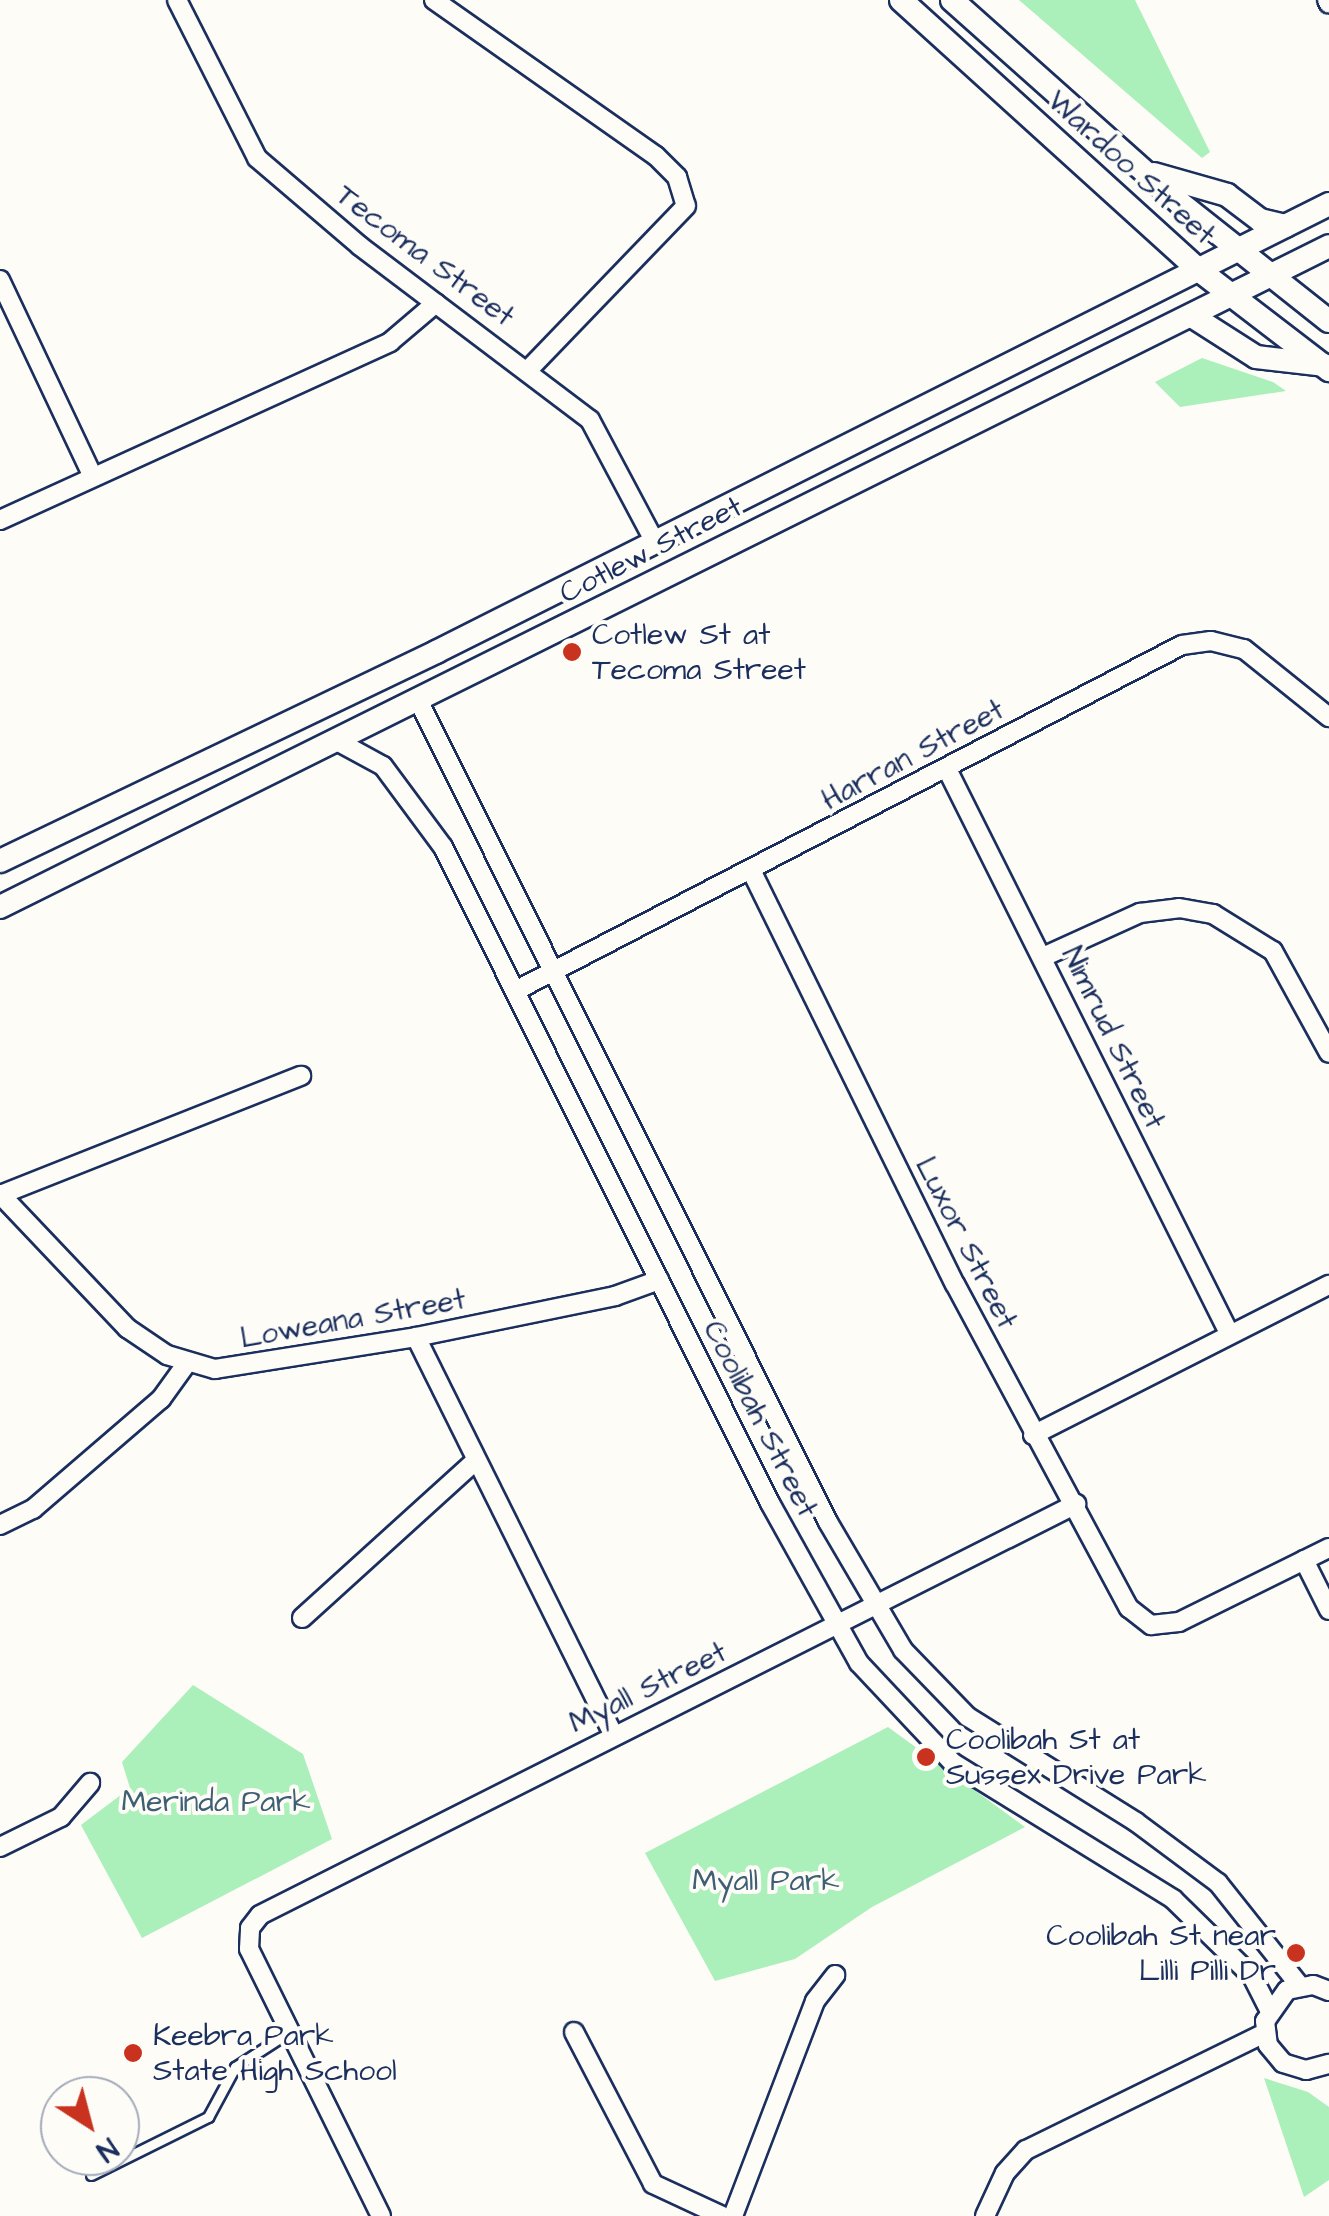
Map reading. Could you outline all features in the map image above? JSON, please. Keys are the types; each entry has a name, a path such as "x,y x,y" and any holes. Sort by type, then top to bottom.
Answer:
{"main road":[{"name":"Wardoo Street","path":"901,0 1200,270 1326,368"},
{"name":"Wardoo Street","path":"952,0 1146,172 1329,320"},
{"path":"1146,172 1227,195 1260,220 1284,226"},
{"name":"Cotlew Street","path":"0,861 655,542 1329,204"},
{"name":"Cotlew Street","path":"0,907 419,702 670,572 1195,318 1329,246"},
{"path":"1195,318 1256,357 1326,368"},
{"path":"332,698 359,697 392,682 408,688 419,702"}],"street":[{"name":"Tecoma Street","path":"176,0 257,158 436,303 528,369 590,420 655,542"},
{"path":"434,0 656,156 677,177 686,206 528,369"},
{"path":"0,280 92,475"},
{"path":"0,520 390,342 436,303"},
{"name":"Harran Street","path":"515,991 752,872 1164,652 1198,641 1229,644 1262,658 1329,717"},
{"name":"Coolibah Street","path":"419,702 874,1606 918,1668 968,1716 1136,1822 1218,1883 1300,1986"},
{"name":"Coolibah Street","path":"337,741 368,753 412,803 443,847 834,1626 878,1690 952,1763 1173,1899 1252,1976 1269,2010"},
{"name":"Nimrud Street","path":"947,768 1229,1333"},
{"name":"Luxor Street","path":"752,872 1033,1435 1076,1504 1129,1608 1151,1624 1179,1622 1304,1560"},
{"path":"1042,957 1140,913 1180,908 1213,914 1274,950 1329,1054"},
{"path":"0,1195 301,1076"},
{"name":"Loweana Street","path":"0,1195 127,1328 187,1363 229,1370 615,1296 660,1280"},
{"path":"1033,1435 1329,1284"},
{"path":"416,1337 614,1736"},
{"path":"0,1525 33,1509 160,1399 187,1363"},
{"path":"302,1618 475,1460"},
{"name":"Myall Street","path":"289,2032 249,1949 250,1928 267,1909 1076,1504"},
{"path":"1329,1548 1304,1560 1329,1610"},
{"path":"0,1847 61,1817 90,1783"},
{"path":"733,2216 815,2002 835,1974"},
{"path":"1325,2070 1283,2063 1265,2034 1269,2010 1300,1986 1329,1991"},
{"path":"289,2032 381,2216"},
{"path":"574,2032 652,2184 722,2216"},
{"path":"985,2216 1005,2173 1026,2150 1265,2034"}],"lane":[{"path":"140,2151 208,2118 235,2068 289,2032"}],"green space":[{"path":"1019,0 1135,0 1210,152 1202,158"},
{"path":"1202,358 1273,382 1286,391 1180,407 1155,382"},
{"name":"Merinda Park","path":"193,1685 303,1754 332,1839 142,1938 81,1825 130,1788 122,1762"},
{"name":"Myall Park","path":"888,1727 1025,1827 872,1907 795,1959 715,1981 645,1853"},
{"path":"1264,2078 1308,2092 1329,2107 1329,2180 1304,2197"}],"place":[{"name":"Cotlew St at Tecoma Street","path":"572,652"},
{"name":"Coolibah St at Sussex Drive Park","path":"926,1757"},
{"name":"Coolibah St near Lilli Pilli Dr","path":"1296,1953"},
{"name":"Keebra Park State High School","path":"133,2053"}]}
